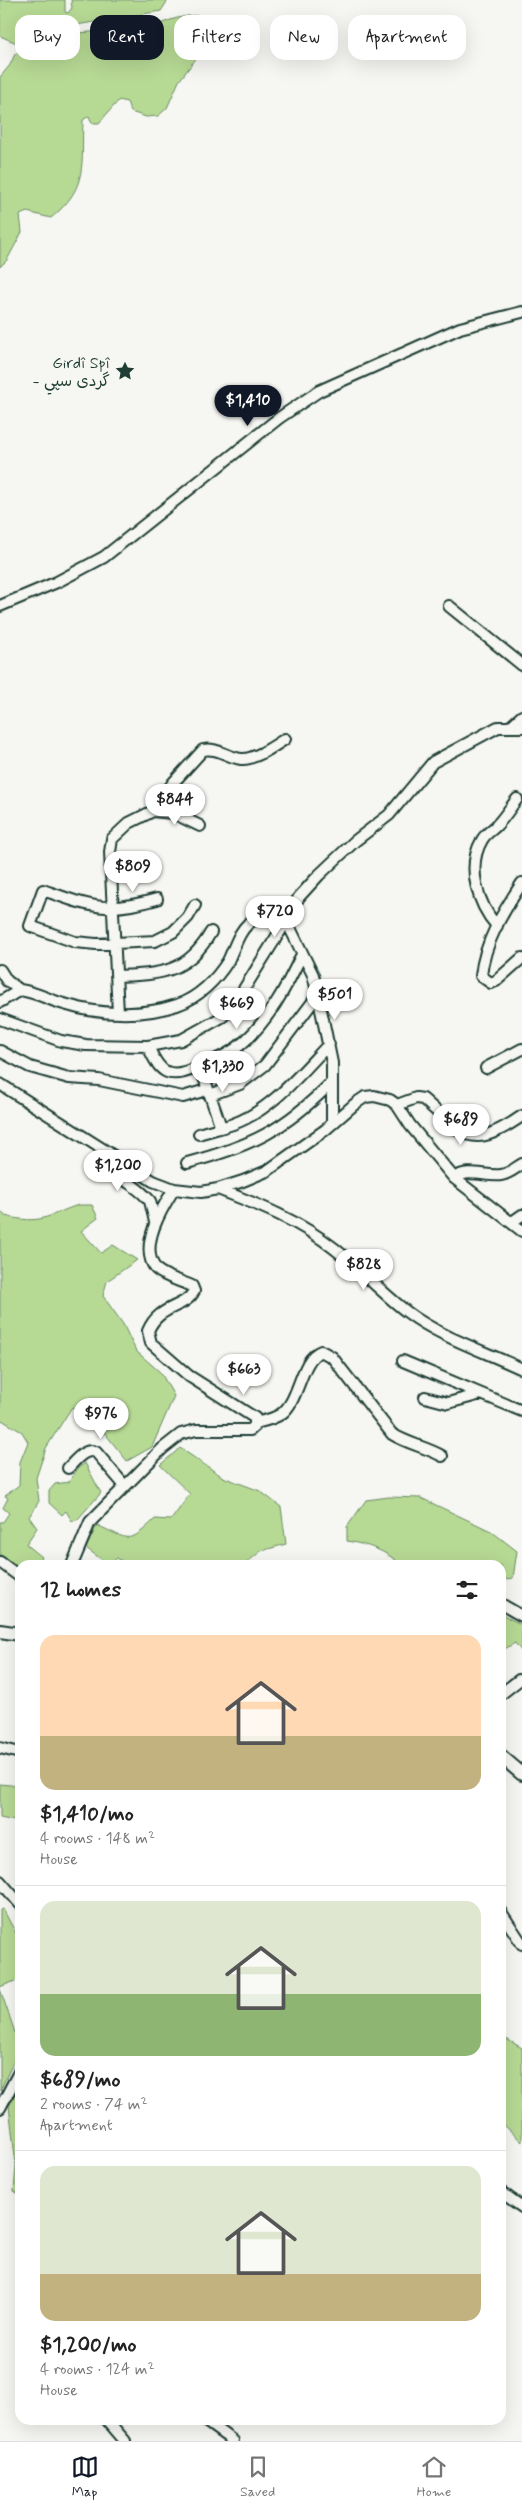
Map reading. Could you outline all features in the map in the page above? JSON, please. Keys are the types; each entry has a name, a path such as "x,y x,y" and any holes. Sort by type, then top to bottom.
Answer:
{"street":[{"path":"0,606 57,582 104,557 279,418 319,391 460,328 522,312"},
{"path":"449,606 522,665"},
{"path":"0,1019 61,1041 86,1045 148,1046 181,1040 222,1017 247,987 299,897 319,875 355,841 389,815 433,762 498,727 517,726 522,716"},
{"path":"118,1013 110,852 112,839 129,823 153,811 173,783 203,750 210,749 242,759 274,746 285,738"},
{"path":"497,926 488,915 480,900 476,865 481,841 517,799"},
{"path":"153,811 173,813 200,826"},
{"path":"522,883 508,903 497,926 482,966 481,976 491,983 496,981 522,958"},
{"path":"157,899 113,909 90,906 43,890 30,926 75,942 155,941 173,932 188,917 196,905"},
{"path":"0,970 7,981 20,990 79,1008 118,1013 165,1008 189,1000 219,974 249,923 260,919 285,924 313,975 318,995 332,1063 332,1123"},
{"path":"117,976 168,971 183,965 202,947 211,932"},
{"path":"148,1046 154,1061 164,1072 173,1074 185,1073 238,1047 264,1019 302,954"},
{"path":"1,1000 20,990"},
{"path":"0,1051 30,1067 69,1078 99,1080 183,1097 240,1084 265,1065 318,995"},
{"path":"199,1134 233,1124 266,1105 285,1089 329,1044"},
{"path":"486,1068 522,1049"},
{"path":"200,1066 221,1127"},
{"path":"187,1163 239,1148 280,1128 331,1082"},
{"path":"0,1084 135,1171 174,1189 201,1192 218,1189 267,1171 365,1097 382,1097 397,1105 410,1125 454,1178 522,1231"},
{"path":"397,1105 416,1098 423,1099 458,1130 468,1136 478,1137 491,1134 522,1116"},
{"path":"108,1152 111,1166 118,1176 150,1201 155,1224"},
{"path":"454,1178 469,1172 499,1175 522,1164"},
{"path":"74,1560 90,1522 144,1465 181,1434 196,1430 250,1430 255,1426 255,1418 189,1376 151,1342 148,1331 158,1314 191,1297 194,1290 192,1286 161,1273 151,1258 150,1248 155,1224 174,1189"},
{"path":"218,1189 280,1214 309,1230 334,1248 407,1312 448,1335 522,1369"},
{"path":"512,1222 522,1215"},
{"path":"255,1423 282,1414 289,1405 311,1360 316,1353 321,1351 332,1357 392,1434 405,1442 422,1445 442,1456"},
{"path":"403,1361 522,1411"},
{"path":"425,1397 448,1403 481,1394"},
{"path":"68,1468 87,1450 92,1450 96,1452 125,1486"},
{"path":"0,1562 15,1572"},
{"path":"506,1607 522,1616"},
{"path":"0,1631 15,1633"},
{"path":"506,1690 519,1680"},
{"path":"0,1748 15,1752"},
{"path":"506,1760 522,1774"},
{"path":"0,1881 15,1898"},
{"path":"506,1920 522,1944"},
{"path":"0,2108 15,2080"},
{"path":"506,2196 522,2207"},
{"path":"111,2425 125,2441"},
{"path":"211,2425 233,2441"}],"green space":[{"path":"0,0 65,0 65,12 68,13 72,8 71,0 168,0 161,11 137,15 90,15 90,23 80,24 80,15 15,15 15,42 0,36"},
{"path":"174,19 174,60 195,60 179,81 167,108 158,116 146,117 131,112 127,102 119,100 99,123 92,123 89,116 83,120 82,163 77,185 72,196 51,218 27,212 20,215 22,232 7,260 0,267 0,77 10,65 15,54 15,60 80,60 80,33 90,32 90,60 164,60 164,22"},
{"path":"78,1205 92,1205 98,1218 81,1231 101,1253 113,1245 137,1260 107,1281 103,1296 123,1324 136,1351 161,1373 174,1396 152,1447 127,1461 103,1431 72,1407 46,1448 36,1478 39,1501 29,1517 37,1528 26,1544 42,1557 40,1560 15,1560 15,1567 0,1558 0,1522 3,1522 9,1513 3,1508 8,1498 5,1496 19,1485 20,1462 28,1442 22,1432 0,1419 0,1210 5,1216 17,1219 28,1220 51,1216"},
{"path":"180,1448 223,1477 260,1491 281,1507 286,1544 261,1551 250,1560 120,1560 117,1558 115,1560 102,1560 86,1548 97,1525 123,1537 128,1537 139,1533 155,1519 171,1520 190,1494 160,1465"},
{"path":"85,1463 101,1493 77,1520 72,1521 66,1511 62,1515 49,1503 49,1491 55,1484 69,1482 78,1468"},
{"path":"389,1497 421,1498 491,1531 517,1551 513,1578 506,1580 506,1560 396,1560 376,1549 347,1541 347,1527 366,1500"},
{"path":"506,1617 522,1625 522,1652 515,1643 506,1648"},
{"path":"0,1784 15,1786 15,1821 0,1818"},
{"path":"3,1909 15,1932 15,1981 0,1987 0,1910"},
{"path":"0,1989 15,2032 15,2058 0,2091"},
{"path":"506,2039 522,2048 522,2142 506,2127"},
{"path":"15,2095 15,2157 9,2106"}],"place":[{"name":"Girdî Spî - گردی سپي","path":"125,371"}]}
